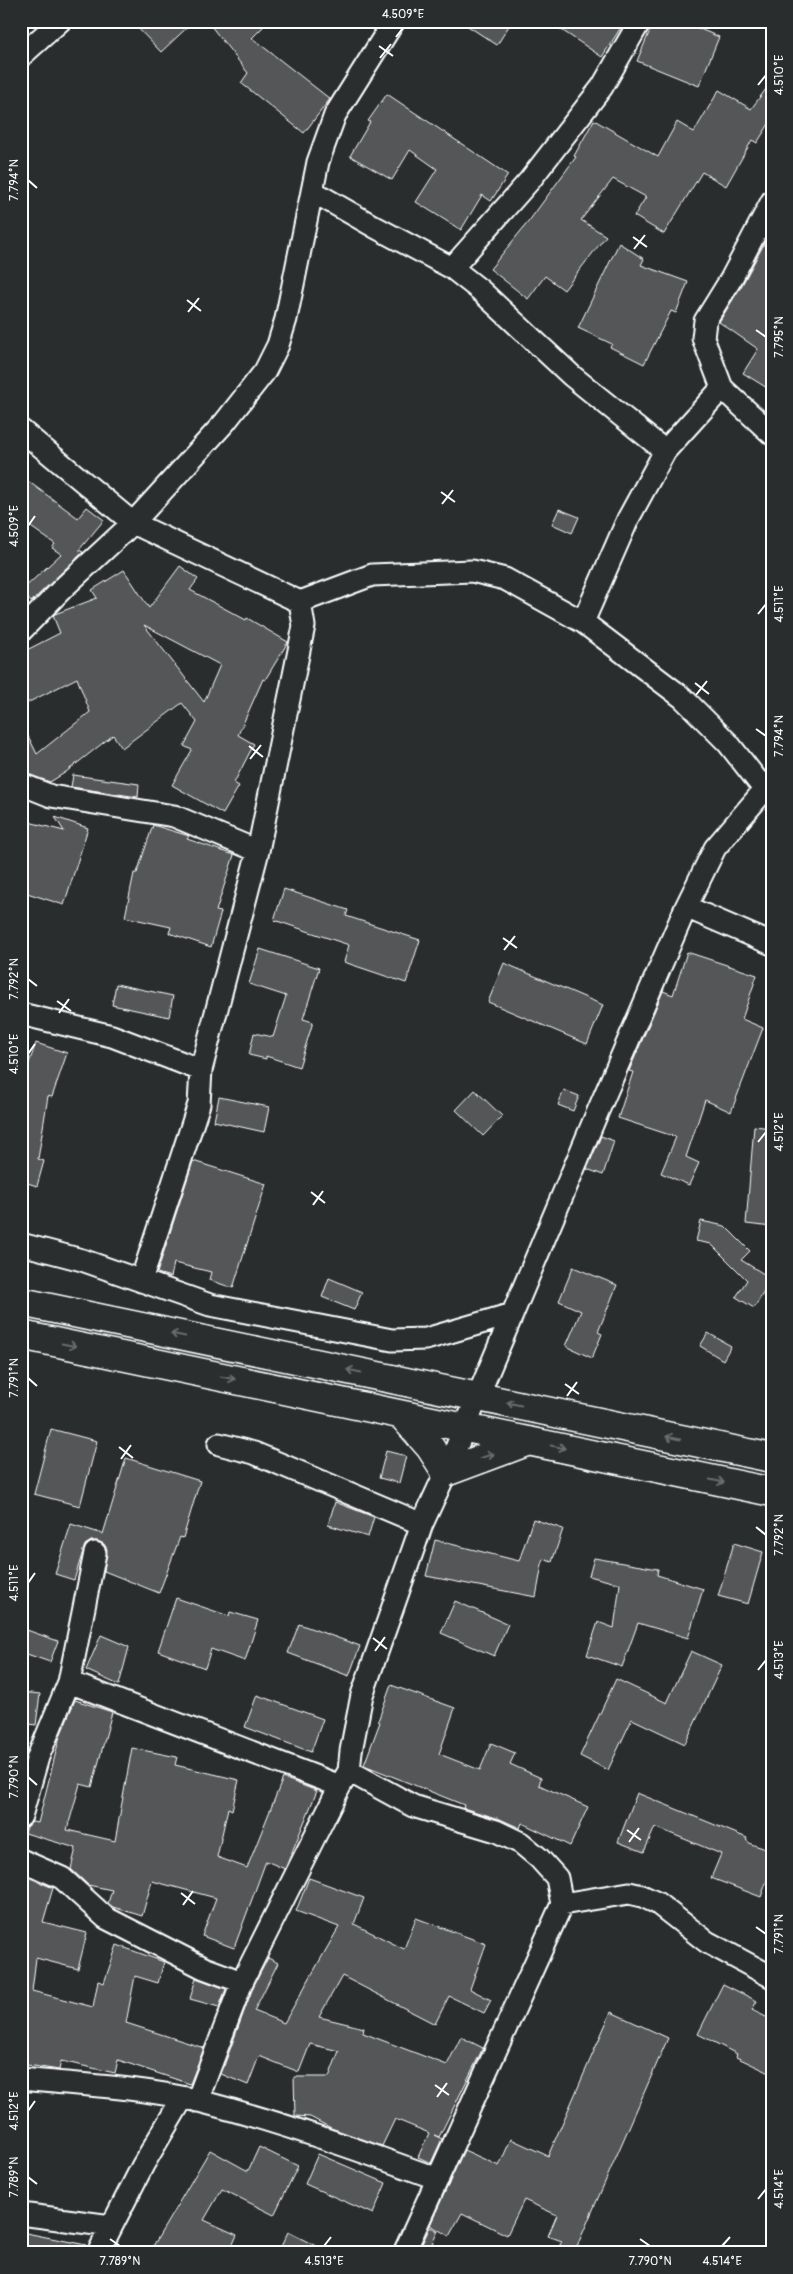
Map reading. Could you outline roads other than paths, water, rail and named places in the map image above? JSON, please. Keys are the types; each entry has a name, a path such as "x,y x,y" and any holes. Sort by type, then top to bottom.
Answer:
{"highway":[{"path":"21,1302 772,1458"},
{"path":"21,1335 772,1492"},
{"path":"402,1414 430,1447 446,1472 529,1441"}],"street":[{"path":"21,56 60,21"},
{"path":"21,631 133,523 225,422 265,371 278,345 286,319 318,162 334,115 394,21"},
{"path":"452,268 530,180 602,87 640,21"},
{"path":"312,190 375,227 452,268 480,290 572,376 664,451"},
{"path":"772,201 731,279 705,321 703,338 722,388 772,434"},
{"path":"583,622 620,536 664,451 722,388"},
{"path":"21,430 133,523 300,602 372,575 472,571 505,579 583,622 682,698 768,785 715,848 686,907 446,1472 422,1524 362,1695 344,1779 242,1982 190,2100 142,2165 98,2253"},
{"path":"141,1281 199,1104 201,1070 258,851 304,626 300,602"},
{"path":"21,784 51,796 174,816 258,851"},
{"path":"686,907 772,944"},
{"path":"21,1014 112,1036 201,1070"},
{"path":"21,1244 82,1260 210,1306 392,1340 426,1339 512,1314"},
{"path":"219,1444 254,1453 422,1524"},
{"path":"21,1816 38,1757 69,1682 95,1553"},
{"path":"69,1682 344,1779 413,1806 496,1831 521,1843 539,1858 557,1878 562,1904 404,2253"},
{"path":"21,1860 62,1878 106,1918 204,1968 242,1982"},
{"path":"562,1904 630,1893 642,1896 657,1903 706,1942 771,1975"},
{"path":"21,2079 148,2092 190,2100 332,2140 438,2179"},
{"path":"21,2214 112,2226"}]}
